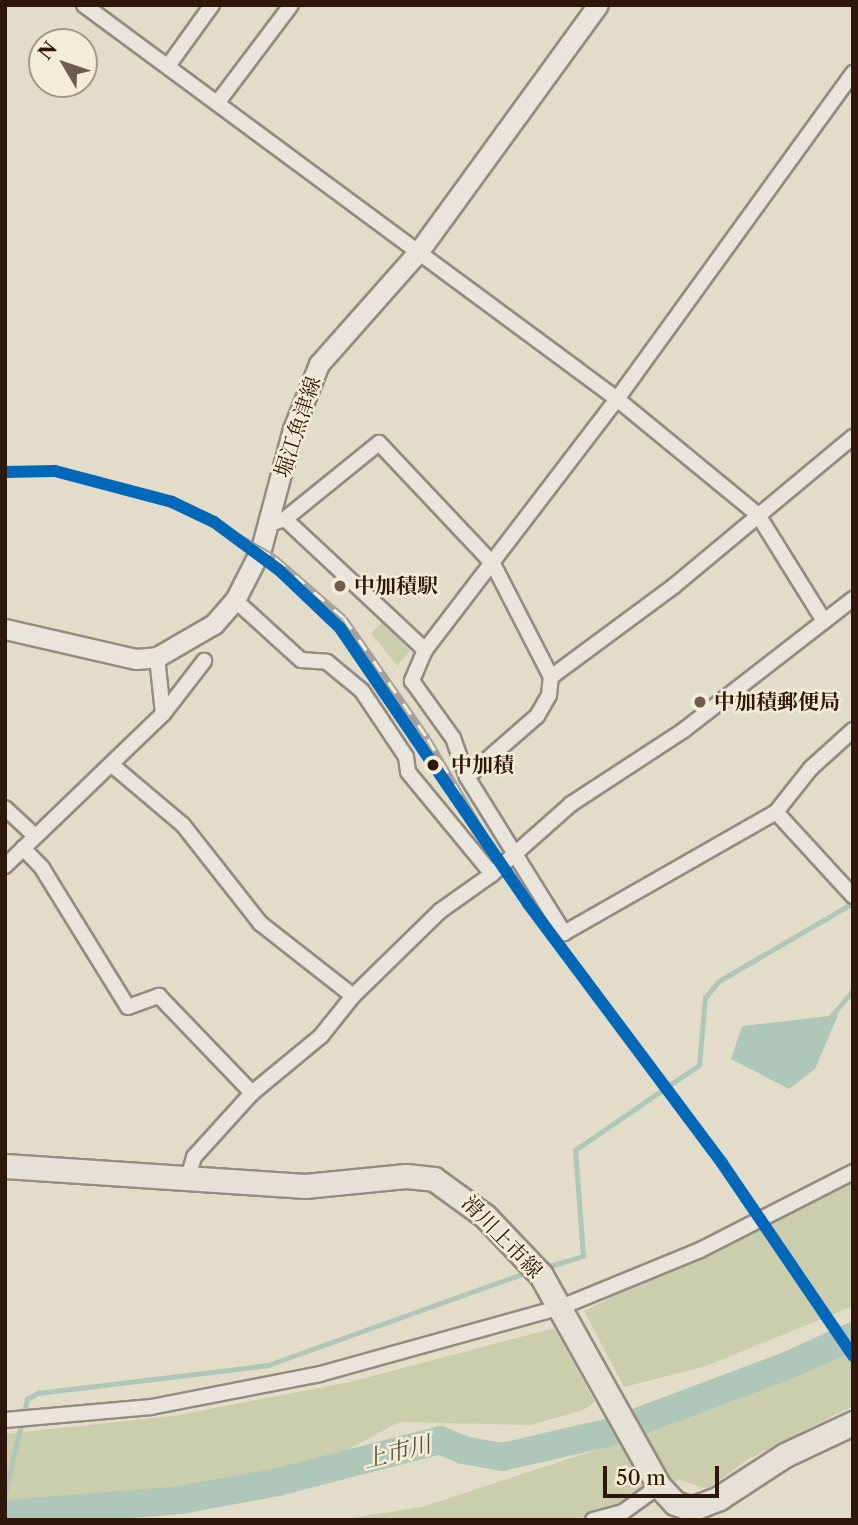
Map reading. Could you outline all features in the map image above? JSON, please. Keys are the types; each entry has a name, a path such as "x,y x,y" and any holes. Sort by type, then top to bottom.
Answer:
{"main road":[{"name":"堀江魚津線","path":"157,657 214,624 235,600 277,521 293,429 319,364 419,251 598,5"},
{"path":"5,629 106,656 157,657"},
{"name":"滑川上市線","path":"5,1166 304,1186 407,1176 435,1179 456,1191 522,1252 561,1307 659,1486 677,1511 691,1509 719,1498 785,1455 853,1423"}],"street":[{"path":"84,5 617,399 758,515 824,621"},
{"path":"168,66 212,5"},
{"path":"218,102 291,5"},
{"path":"853,73 617,399 494,564 425,650 412,681 453,738 467,777 513,855 564,933 776,812 810,768 853,730"},
{"path":"551,677 674,586 853,437"},
{"path":"425,650 277,521 379,443 494,564 551,677 548,695 537,716 467,777"},
{"path":"188,1178 194,1157 251,1093 321,1036 353,996 440,911 492,874 571,804 684,730 853,599"},
{"path":"235,600 301,660 327,662 362,691 406,757 408,772 492,874"},
{"path":"157,657 163,714"},
{"path":"5,866 163,714 204,661"},
{"path":"112,765 183,825 260,923 353,996"},
{"path":"5,808 35,836"},
{"path":"776,812 852,892"},
{"path":"23,849 42,868 128,1007 159,996 251,1093"},
{"path":"5,1420 151,1407 320,1374 561,1307 700,1250 853,1172"},
{"path":"593,1520 623,1512 659,1486"}],"shaded area":[{"path":"384,621 410,651 397,666 371,633"},
{"path":"838,1015 815,1069 789,1089 731,1059 742,1026"},
{"path":"853,1180 853,1306 706,1366 624,1387 584,1311"},
{"path":"554,1328 595,1402 583,1410 531,1425 400,1422 261,1495 5,1500 5,1434 173,1416 350,1382"},
{"path":"853,1341 853,1406 747,1460 707,1489 680,1480 646,1485 609,1510 573,1520 337,1520 422,1507 620,1442"}],"waterway":[{"path":"543,1268 583,1256 575,1150 699,1065 705,998 719,981 853,903"},
{"path":"829,1019 853,990"},
{"path":"5,1493 27,1399 38,1393 268,1365 528,1272"},
{"name":"上市川","path":"5,1514 181,1500 278,1482 440,1440 463,1450 502,1457 610,1432 789,1365 853,1336"}],"railway":[{"path":"214,522 275,558 344,618 428,739 487,840"}],"transit line":[{"path":"5,472 55,471 172,502 214,522 279,570 340,628 529,905 722,1163 853,1356"}],"place":[{"name":"中加積駅","path":"340,586"},
{"name":"中加積郵便局","path":"700,702"},
{"name":"中加積","path":"433,765"}]}
